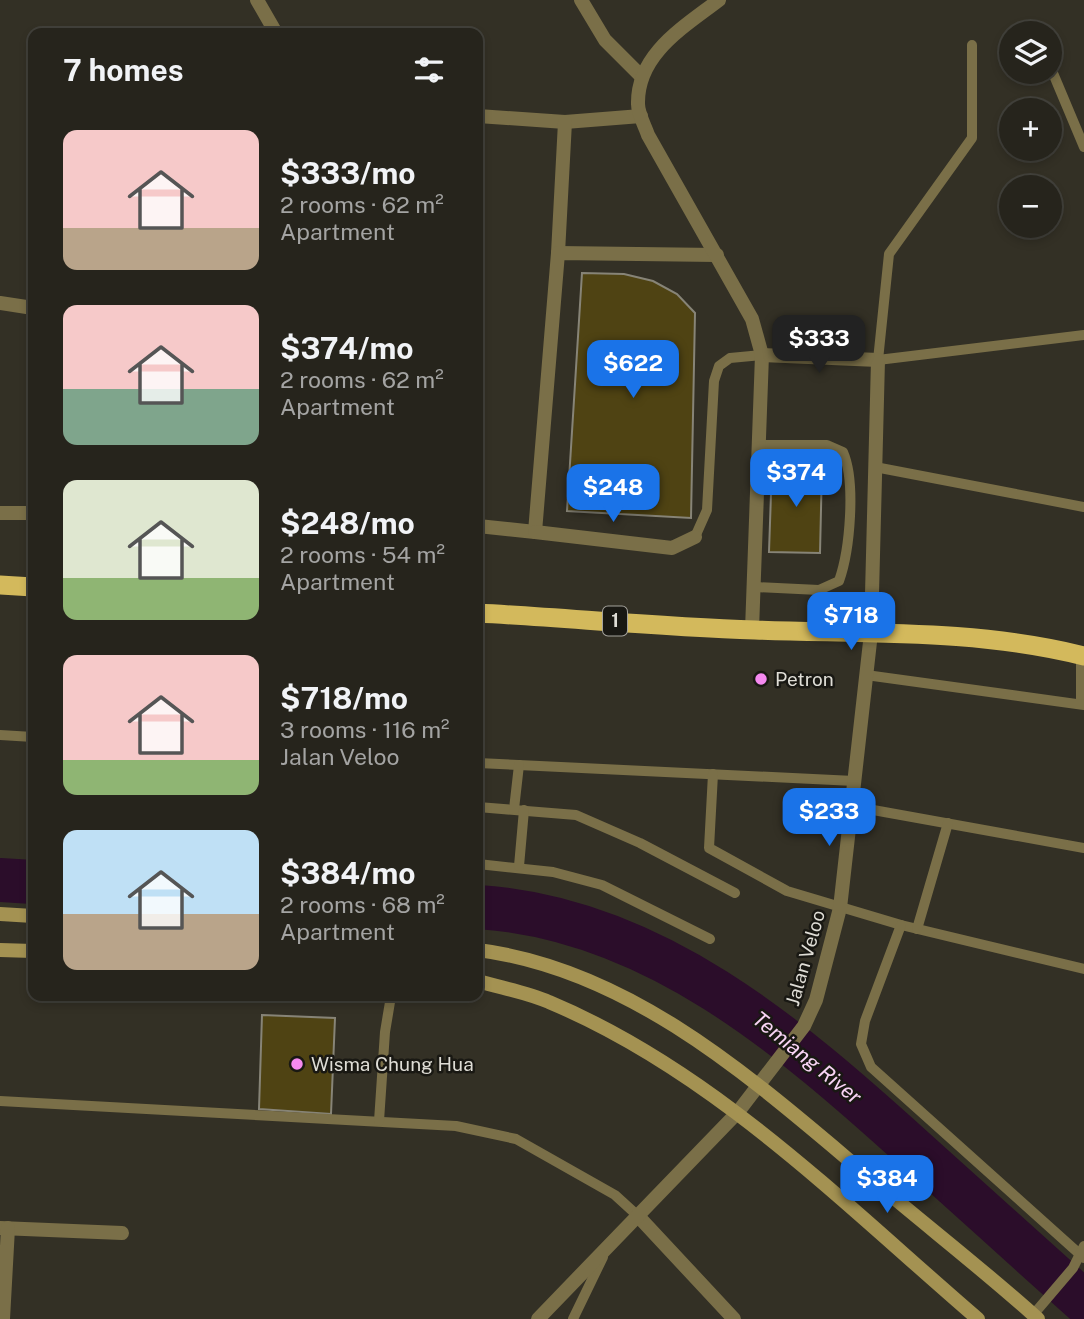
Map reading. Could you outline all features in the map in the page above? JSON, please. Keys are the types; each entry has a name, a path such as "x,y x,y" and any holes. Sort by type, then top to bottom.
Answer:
{"highway":[{"path":"0,584 28,587"},
{"name":"1","path":"483,613 752,630 958,637 1083,656"}],"main road":[{"path":"0,914 28,916"},
{"path":"0,950 28,951"},
{"path":"483,951 528,959 630,1000 695,1039 760,1086 1035,1317"},
{"path":"483,982 548,1001 639,1046 738,1112 976,1319"}],"street":[{"path":"257,0 273,28"},
{"path":"581,0 605,40 642,77"},
{"path":"719,0 658,49 642,77 638,106 648,135 752,319 762,355 752,630"},
{"path":"483,117 565,122 641,116"},
{"path":"535,532 558,253 565,122"},
{"path":"558,253 717,255"},
{"path":"0,303 28,306"},
{"path":"762,355 878,360"},
{"name":"Jalan Veloo","path":"538,1319 738,1112 804,1026 816,1000 840,908 871,632 878,360"},
{"path":"0,513 28,513"},
{"path":"483,527 672,548 695,537"},
{"path":"638,1216 734,1319"},
{"path":"4,1319 4,1228 122,1233"}],"lane":[{"path":"972,45 972,138 889,254 878,360 1084,335"},
{"path":"1058,84 1084,147"},
{"path":"695,537 707,510 714,381 719,366 730,358 762,355"},
{"path":"755,587 819,590 839,581 844,565 851,470 844,452 827,445 759,445"},
{"path":"875,467 1084,507"},
{"path":"866,675 1083,705 1083,656"},
{"path":"0,735 28,737"},
{"path":"483,763 854,781"},
{"path":"519,765 519,866"},
{"path":"713,774 709,848 787,891 901,925 1084,970"},
{"path":"851,806 1084,848"},
{"path":"483,807 576,816 640,842 735,893"},
{"path":"917,929 948,823"},
{"path":"483,864 519,866 602,885 710,939"},
{"path":"901,925 865,1021 861,1044 871,1067 1083,1253 1035,1317"},
{"path":"379,1121 385,1032 390,1001"},
{"path":"0,1101 456,1126 516,1139 615,1195 638,1216"},
{"path":"573,1319 608,1247"}],"building":[{"path":"582,273 624,274 653,281 677,294 695,313 691,518 567,511"},
{"path":"772,465 822,466 820,553 769,552"},
{"name":"Wisma Chung Hua","path":"262,1015 335,1018 331,1114 259,1109"}],"waterway":[{"name":"Temiang River","path":"0,880 28,882"},
{"name":"Temiang River","path":"483,908 542,916 603,934 660,959 715,990 818,1065 1084,1302"}],"place":[{"name":"Petron","path":"761,679"},
{"name":"Wisma Chung Hua","path":"297,1064"}]}
